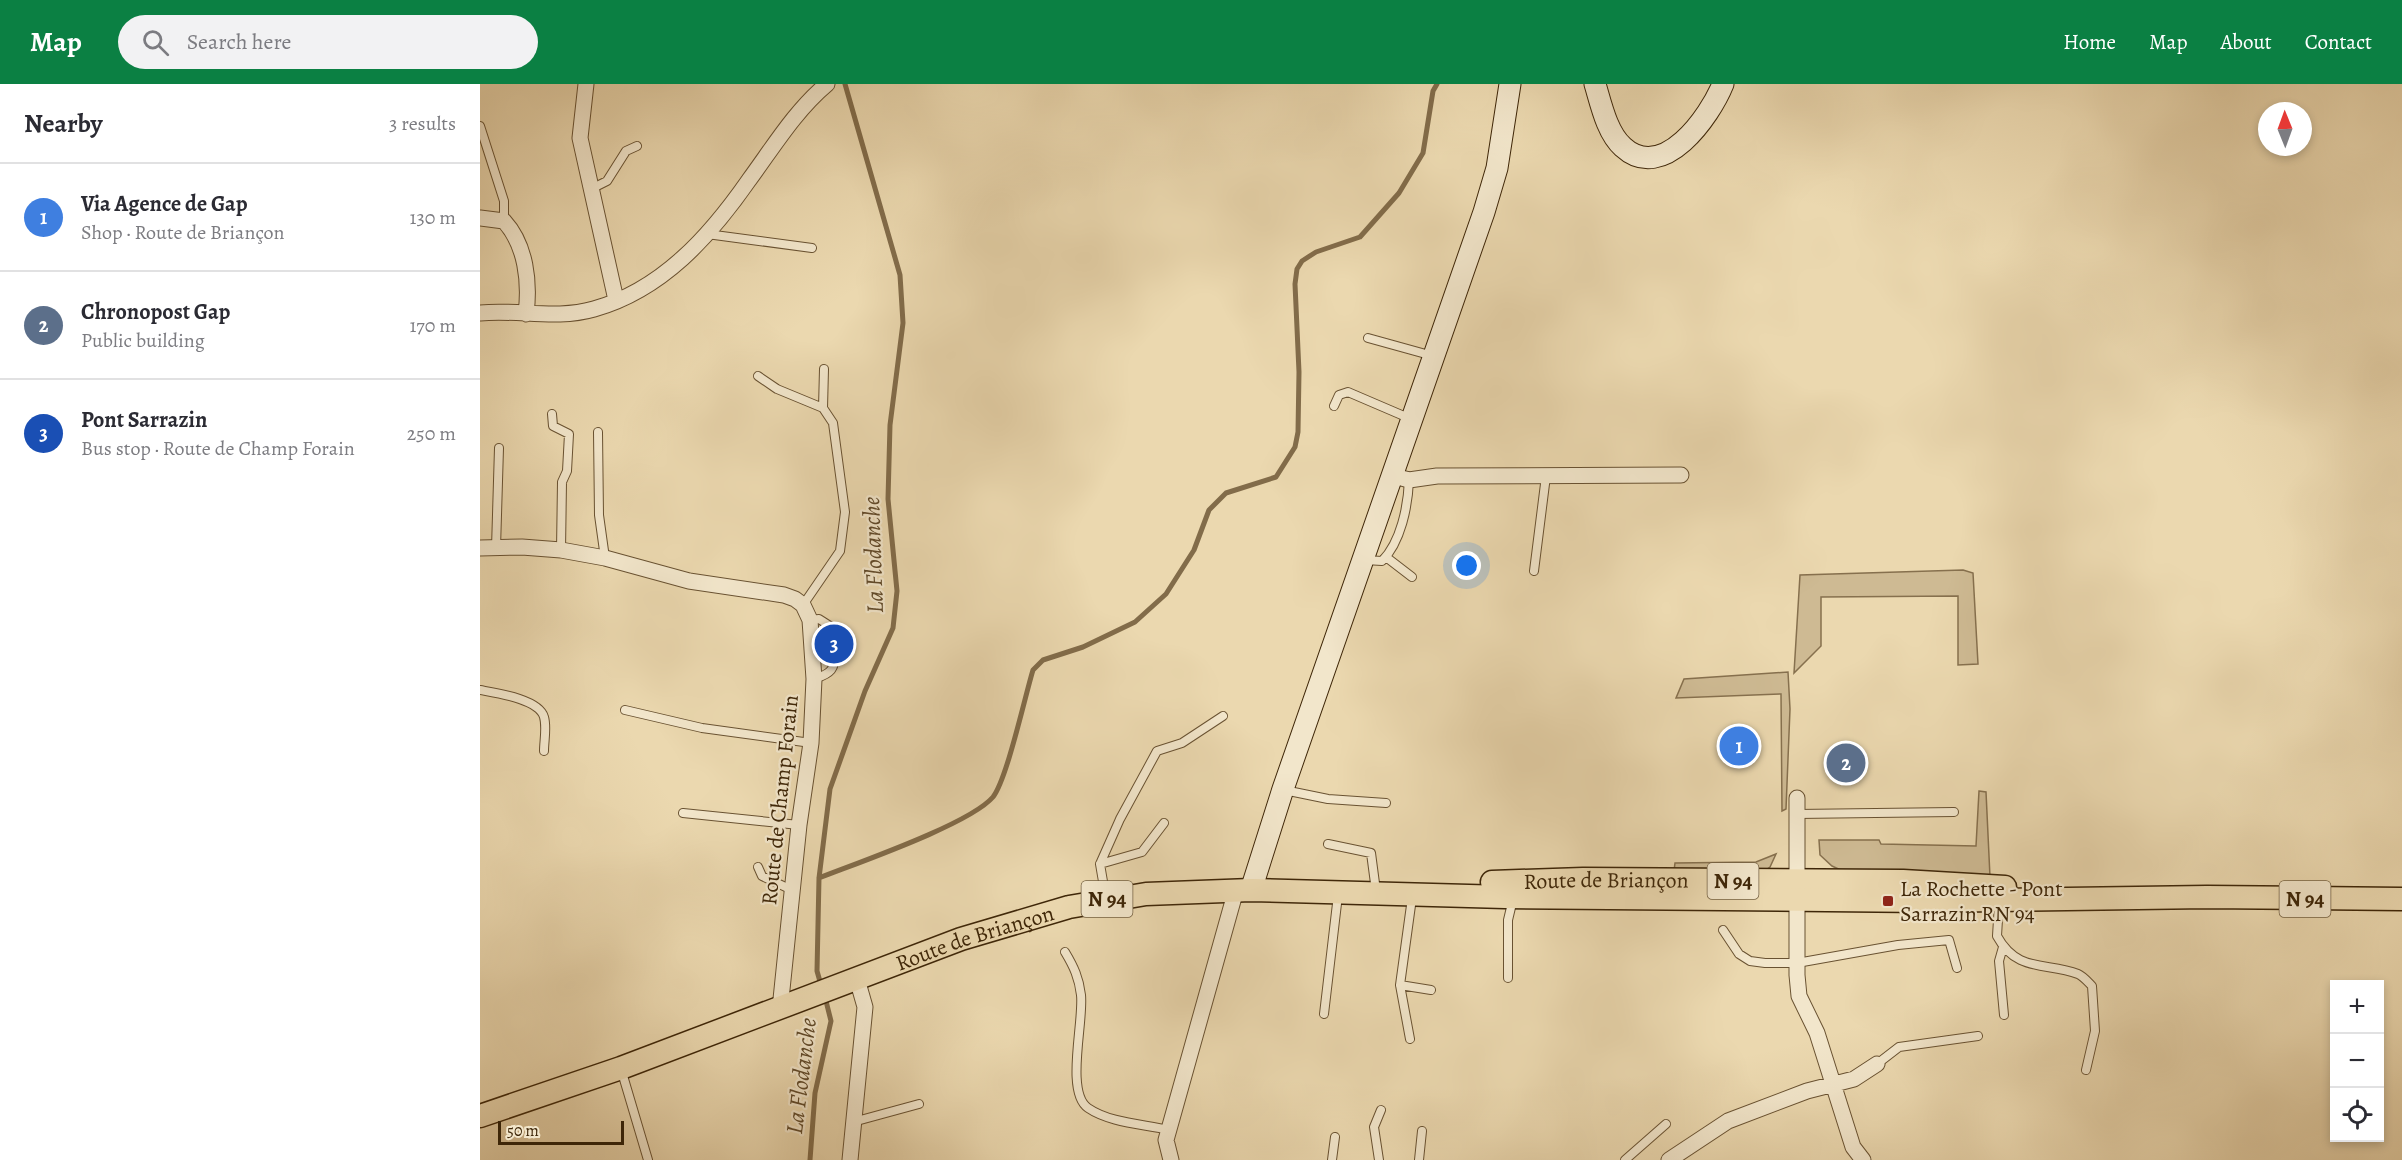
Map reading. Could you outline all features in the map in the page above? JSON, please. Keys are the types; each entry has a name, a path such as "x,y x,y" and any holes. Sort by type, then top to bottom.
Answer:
{"main road":[{"name":"Route de Briançon","path":"1514,889 1583,879 1798,891 2402,899"},
{"name":"Route de Briançon","path":"847,983 983,932 1106,899 1146,894 1248,890 1514,889 1623,899 1798,891 1903,881 2000,893"},
{"name":"N 94","path":"480,1116 621,1068 847,983"},
{"name":"N 94","path":"480,1122 544,1095"}],"street":[{"path":"586,84 580,138 616,300"},
{"path":"1171,1160 1166,1140 1248,890 1283,789 1376,558 1401,478 1413,420 1497,168 1510,84"},
{"path":"1595,84 1604,112 1621,146 1634,155 1649,158 1678,146 1696,129 1713,107 1723,84"},
{"path":"480,313 560,315 594,309 657,280 684,258 707,234 750,179 780,133 824,85"},
{"path":"480,218 504,221 514,231 526,268 529,292 526,314"},
{"path":"1401,478 1681,475"},
{"path":"488,548 561,550 605,558 689,581 784,595 803,605"},
{"name":"Route de Champ Forain","path":"783,1007 781,999 799,825 812,743 814,679 810,620 803,605"},
{"path":"1797,798 1799,996 1817,1033 1853,1147 1863,1160"},
{"path":"847,983 865,1006 850,1160"},
{"path":"1669,1160 1728,1121 1752,1109 1854,1079 1877,1064"}],"lane":[{"path":"480,126 504,201 504,221"},
{"path":"591,189 607,181 626,151 637,146"},
{"path":"707,234 812,248"},
{"path":"1368,338 1434,356"},
{"path":"823,408 824,369"},
{"path":"758,376 777,389 823,408 833,423 845,512 840,551 803,605"},
{"path":"1334,406 1339,395 1354,393 1413,420"},
{"path":"552,414 553,426 569,434 567,471 562,482 561,550"},
{"path":"598,432 600,515 605,558"},
{"path":"488,548 499,448"},
{"path":"1534,572 1546,476"},
{"path":"1376,558 1412,577"},
{"path":"810,620 819,619 830,626 834,644 834,663 831,670 814,679"},
{"path":"480,690 514,697 537,707 544,716 544,751"},
{"path":"626,710 702,728 812,743"},
{"path":"1106,899 1100,864 1156,751 1182,743 1223,716"},
{"path":"1283,789 1328,799 1386,803"},
{"path":"1797,814 1954,812"},
{"path":"683,813 799,825"},
{"path":"1100,864 1142,852 1164,823"},
{"path":"1328,844 1371,853 1376,889"},
{"path":"758,867 762,876 792,890"},
{"path":"1324,1014 1340,889"},
{"path":"1410,1039 1400,986 1412,889"},
{"path":"1508,978 1508,920 1514,889"},
{"path":"2000,893 1997,936 2003,947 2011,955 2042,968 2079,974 2092,986 2096,1031 2086,1070"},
{"path":"1723,930 1739,954 1750,962 1797,963 1898,945 1949,940 1957,968"},
{"path":"2003,947 1999,961 2004,1015"},
{"path":"1065,952 1077,972 1081,997 1081,1031 1076,1070 1079,1096 1086,1107 1105,1116 1169,1130"},
{"path":"1400,986 1431,990"},
{"path":"1877,1064 1899,1047 1978,1036"},
{"path":"621,1068 648,1160"},
{"path":"853,1122 919,1104"},
{"path":"1379,1160 1374,1127 1381,1110"},
{"path":"1625,1160 1666,1124"},
{"path":"1419,1160 1422,1131"},
{"path":"1332,1160 1335,1137"}],"shaded area":[{"path":"1963,570 1973,573 1978,664 1958,665 1958,596 1821,597 1821,646 1794,673 1800,575"},
{"path":"1788,672 1790,709 1786,809 1782,811 1781,694 1676,698 1684,679"},
{"path":"1979,791 1986,792 1990,877 1847,873 1832,866 1820,855 1819,840 1879,840 1881,844 1976,846"},
{"path":"1776,854 1770,867 1762,873 1674,871 1675,863 1756,862"}],"waterway":[{"name":"La Flodanche","path":"821,985 817,971 819,878 830,789 865,691 893,628 897,591 888,499 890,425 903,323 900,275 845,84"},
{"path":"819,878 938,831 980,808 993,797 1010,756 1033,670 1043,660 1083,647 1135,622 1166,594 1194,550 1209,510 1226,493 1276,477 1295,447 1298,432 1299,372 1295,284 1297,269 1302,261 1316,252 1360,237 1399,193 1423,153 1433,91 1437,84"},
{"name":"La Flodanche","path":"810,1160 815,1093 831,1021 825,997"}],"place":[{"name":"Pont Sarrazin","path":"834,644"},
{"name":"Via Agence de Gap","path":"1739,746"},
{"name":"Chronopost Gap","path":"1846,763"},
{"name":"La Rochette - Pont Sarrazin RN 94","path":"1888,901"}]}
